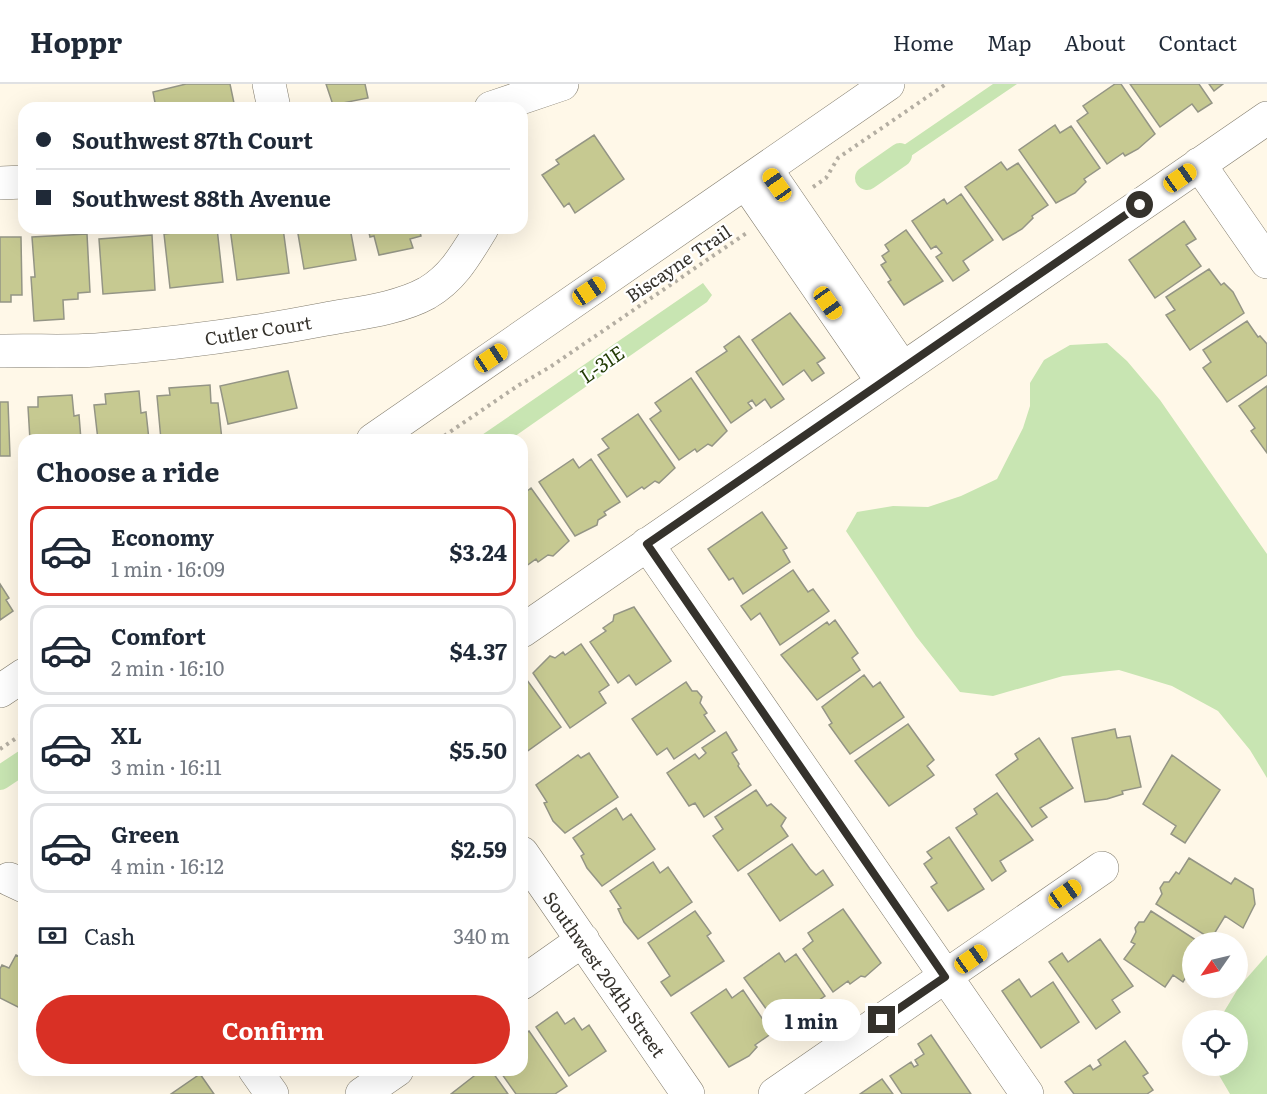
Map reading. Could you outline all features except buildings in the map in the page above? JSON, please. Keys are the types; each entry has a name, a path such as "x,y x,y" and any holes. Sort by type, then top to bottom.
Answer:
{"street":[{"path":"269,84 273,102"},
{"path":"509,102 562,84"},
{"path":"382,434 888,84"},
{"path":"528,627 1267,118"},
{"path":"1199,164 1267,262"},
{"path":"756,176 893,375"},
{"path":"0,183 18,182"},
{"name":"Cutler Court","path":"0,351 93,350 193,341 272,329 394,304 424,294 446,280 460,264 478,234"},
{"path":"647,544 1027,1094"},
{"path":"0,692 18,679"},
{"name":"Southwest 204th Street","path":"528,862 688,1094"},
{"path":"775,1094 1102,868"},
{"path":"528,978 583,940"},
{"path":"259,1076 272,1094"},
{"path":"362,1094 388,1076"}],"path":[{"path":"806,191 826,178 838,158 946,84"},
{"name":"Biscayne Trail","path":"447,434 753,229"},
{"path":"0,749 18,737"}],"water":[{"path":"993,84 1017,84 877,179 869,169"},
{"name":"L-31E","path":"703,283 712,295 707,302 518,434 483,434"},
{"path":"1107,343 1127,361 1160,400 1267,554 1267,778 1250,750 1218,711 1172,686 1119,670 1063,676 993,696 960,692 916,636 846,531 857,512 893,506 928,507 961,496 997,479 1023,428 1030,406 1030,383 1044,360 1070,345"},
{"path":"1267,955 1267,1094 1230,1094 1219,1076 1248,1076 1248,1010 1225,1010 1232,998 1248,998 1248,977"}],"waterway":[{"name":"L-31E","path":"867,178 900,155"},
{"name":"L-31E","path":"0,778 18,766"}],"route":[{"path":"882,1020 945,977 647,544 1140,205"}]}
